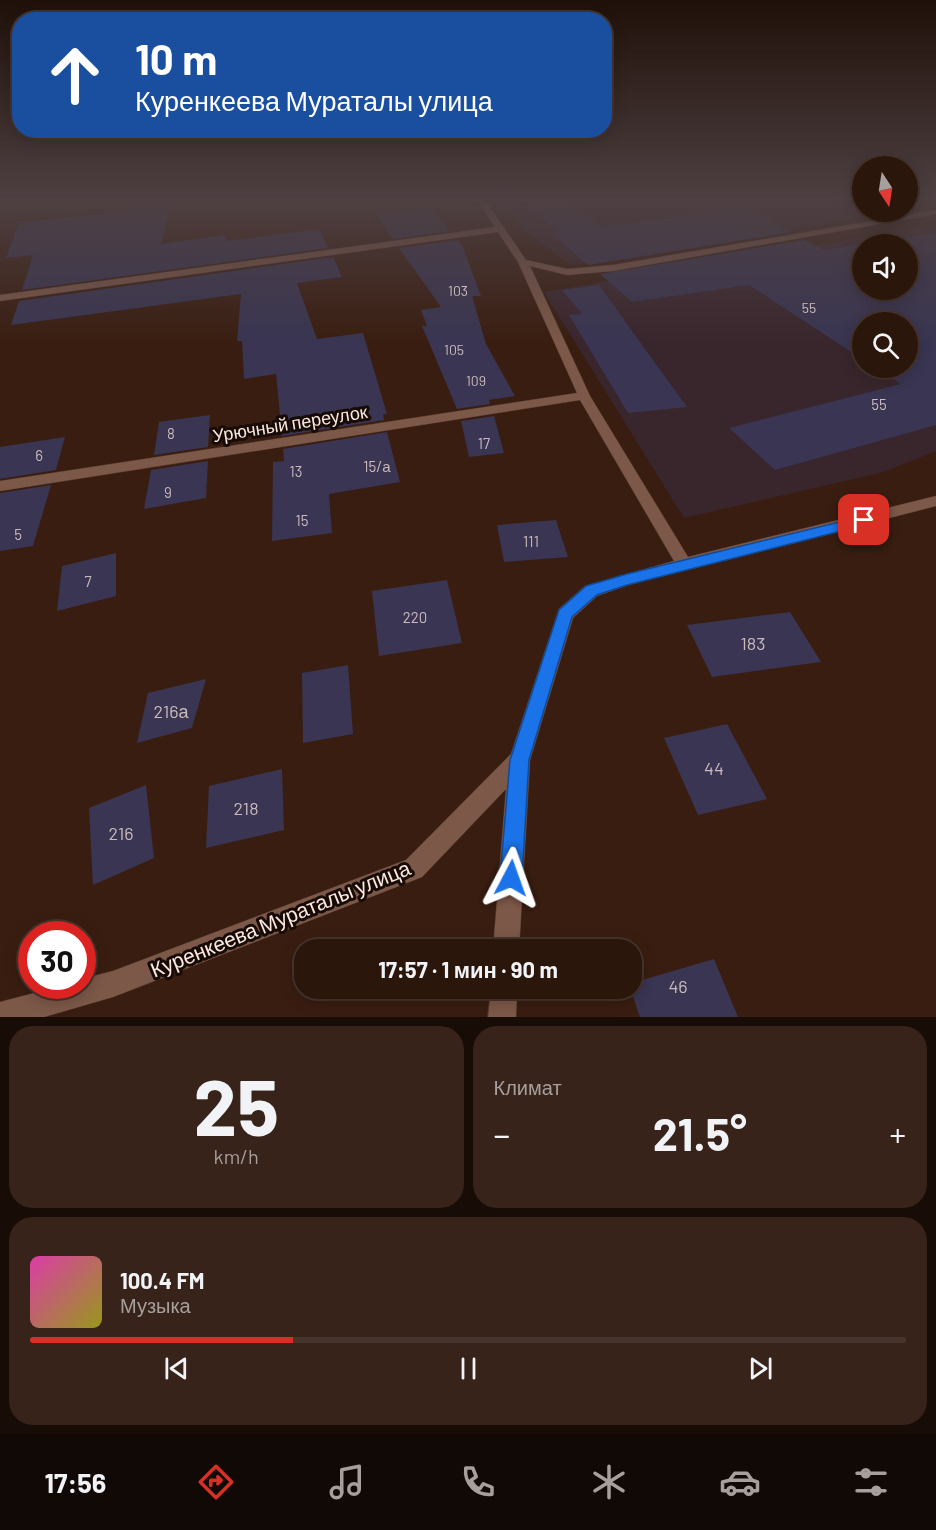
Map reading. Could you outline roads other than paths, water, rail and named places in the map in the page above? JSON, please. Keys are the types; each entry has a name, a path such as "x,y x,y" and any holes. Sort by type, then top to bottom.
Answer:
{"street":[{"path":"0,298 366,247"},
{"path":"513,247 523,262 585,396 685,566"},
{"path":"523,262 567,272 613,268 731,247"},
{"name":"Урючный переулок","path":"0,486 585,396"},
{"name":"Куренкеева Мураталы улица","path":"0,1016 113,984 414,869 519,760 565,614 591,591 627,579 935,504"},
{"path":"507,939 519,760"},
{"path":"502,1017 503,999"}]}
